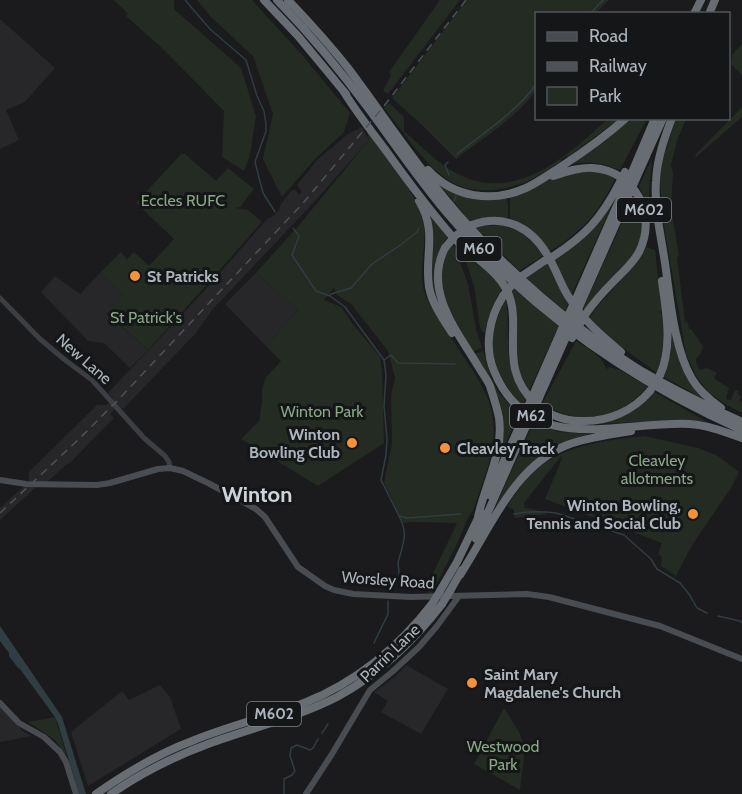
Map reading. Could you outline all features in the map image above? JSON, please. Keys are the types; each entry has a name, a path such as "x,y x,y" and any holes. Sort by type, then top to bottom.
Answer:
{"highway":[{"name":"M60","path":"264,0 298,36 427,196 457,225"},
{"name":"M60","path":"277,0 341,72 411,168 457,225 522,290 597,350 643,380 742,430"},
{"name":"M60","path":"288,0 347,67 424,172 459,215 520,278 553,307 607,348 665,384 742,421"},
{"name":"M60","path":"344,92 403,174 452,235 494,274 506,289 512,309 514,367 522,388 534,403 544,410 558,418 577,421 596,421 611,417 639,402 650,391 660,375 666,357 667,332 651,186 657,150 669,120"},
{"path":"541,179 586,150 624,120"},
{"name":"M602","path":"630,177 652,120"},
{"name":"M602","path":"96,794 174,748 306,702 346,682 394,646 415,625 432,604 457,562 580,308 625,187 662,120"},
{"name":"M60","path":"669,120 656,175 656,196 657,217 678,340 692,379 704,395 742,421"},
{"name":"M60","path":"403,144 435,177 451,188 472,196 508,194 524,189 541,179"},
{"name":"M602","path":"541,179 578,168 590,167 606,170 632,185 642,205 646,221 639,253 599,297 580,308"},
{"name":"M60","path":"403,174 422,204 428,223 430,237 428,277 432,299 491,391"},
{"name":"M62","path":"630,177 625,187 611,199 594,223 577,239 522,276 510,287 496,308 491,325 490,357 502,386 512,400 520,409 547,424 574,430 666,425"},
{"name":"M60","path":"491,391 450,318 437,282 437,271 445,248 458,233 472,225 487,221 501,221 517,226 532,235 549,257 569,298 582,315 612,344 665,384"},
{"name":"M602","path":"478,517 499,437 498,414 491,391"},
{"name":"M602","path":"111,794 144,772 176,756 308,710 337,697 387,663 411,641 442,604 454,594 526,420"},
{"path":"666,425 697,425 742,438"},
{"name":"M602","path":"460,575 515,486 545,458 561,448 582,440 666,425"}],"main road":[{"path":"0,480 26,484 97,485 170,468"},
{"name":"Worsley Road","path":"170,468 187,472 256,509 265,517 298,567 325,586 344,593 411,597 454,594 526,594 549,597 660,626 742,659"},
{"name":"Parrin Lane","path":"306,794 370,690 419,647 437,626 454,594"},
{"path":"0,703 19,723 48,740 63,756 76,794"}],"street":[{"name":"New Lane","path":"0,298 40,339 92,380 144,438 165,456 170,468"}],"shaded area":[{"path":"0,19 55,68 25,102 6,110 19,140 0,149"},
{"path":"362,127 369,140 317,199 212,310 196,333 123,409 118,406 110,414 114,418 69,464 46,483 29,481 29,472 97,405 106,405 113,399 108,393 204,291 267,219 279,210 291,191 295,189 299,195 302,192 297,185 318,159 348,134"},
{"path":"100,273 123,295 106,313 148,350 130,368 104,343 88,341 41,292 55,276 80,294"},
{"path":"256,273 298,310 266,346 225,304"},
{"path":"23,487 36,487 0,520 0,508"},
{"path":"0,626 62,717 86,794 79,794 55,717 9,656 0,641"},
{"path":"406,665 448,689 421,734 381,712 388,701 374,692 395,677"},
{"path":"160,685 170,697 181,729 88,786 71,732 122,691 129,700"},
{"path":"0,707 24,732 32,736 0,742"}],"green space":[{"path":"114,0 174,0 174,9 241,68 256,116 250,155 244,171 222,157 224,111 163,49 126,16 128,14"},
{"path":"197,0 252,0 303,56 350,113 344,132 315,159 282,197 263,159 273,114 253,56 211,17"},
{"path":"440,0 460,0 388,94 383,91 391,75 389,72"},
{"path":"467,0 609,0 597,12 535,12 535,91 510,118 456,159 392,98"},
{"path":"742,44 742,75 731,64 732,55"},
{"path":"389,103 404,117 404,131 444,165 458,174 480,182 501,183 521,179 540,171 576,147 607,120 618,120 568,157 561,159 562,161 529,181 493,190 472,189 454,183 439,173 425,160 384,108"},
{"path":"742,107 742,117 696,157 695,155"},
{"path":"630,120 646,120 620,170 595,163 570,164"},
{"path":"676,120 686,120 671,165 673,173 671,208 679,255 677,258 685,321 703,346 696,359 700,370 707,368 717,373 715,379 729,388 726,399 731,400 735,390 739,391 742,413 708,392 696,376 686,354 663,220 660,185 662,162"},
{"name":"Winton Park","path":"367,131 416,201 425,232 422,274 424,291 433,311 480,382 492,411 493,440 483,483 473,511 432,593 428,593 428,584 457,523 403,523 384,483 392,443 391,395 395,378 388,351 351,304 337,295 334,288 324,300 341,307 380,357 384,443 318,486 241,439 259,421 262,389 266,377 281,361 266,346 298,310 256,273 300,224 369,140"},
{"path":"181,154 185,154 216,181 228,168 254,189 240,207 235,208 248,210 262,222 148,350 106,312 123,295 100,273 121,252 127,259 134,252 149,266 174,239 136,203"},
{"path":"652,159 649,192 650,210 639,186"},
{"path":"586,169 616,177 589,220 572,236 549,252 532,232 510,218 510,197 554,177"},
{"path":"434,180 452,190 506,197 508,218 487,217 469,221"},
{"path":"621,185 571,296 553,259 574,245"},
{"path":"635,195 640,205 643,224 640,241 632,257 585,309 583,308"},
{"path":"430,214 448,237 439,253 434,269 439,304 431,285"},
{"path":"502,225 531,240 544,255 519,271 475,228"},
{"path":"453,243 468,284 476,329 482,348 474,351 444,296 442,265"},
{"path":"646,247 655,250 662,310 660,311 663,344 657,373 615,342 589,318 634,266"},
{"path":"463,252 490,275 502,289 491,309 485,332 482,332 480,327 474,286"},
{"path":"548,262 568,304 565,311 525,277"},
{"path":"514,287 559,325 529,391 517,369 510,292"},
{"path":"506,297 508,350 513,375 526,399 522,406 511,393 499,372 493,351 494,330"},
{"path":"670,315 676,345 712,404 664,377 671,353"},
{"path":"576,341 598,356 606,368 620,370 648,387 625,406 612,413 598,416 571,416 542,404"},
{"path":"483,351 495,386 505,400 519,413 498,461 502,425 474,354"},
{"path":"654,392 711,424 683,420 596,424 644,402"},
{"path":"533,423 560,432 588,434 555,447 531,464 511,486 492,514"},
{"name":"Cleavley allotments","path":"644,436 698,448 718,456 739,472 731,488 692,545 676,576 661,566 662,557 658,554 662,543 545,499 562,455 524,503 525,508 548,514 515,518 514,510 507,506 533,473 560,454 616,439"},
{"name":"Westwood Park","path":"504,708 519,732 525,748 520,790 474,764"},
{"path":"55,717 67,757 55,740 28,722"}],"waterway":[{"path":"185,0 210,29 246,60 264,111 266,124 266,131 255,162 263,193 275,212"},
{"path":"592,12 603,0"},
{"path":"457,154 510,112 535,85"},
{"path":"448,162 445,165 449,175"},
{"path":"454,201 456,196"},
{"path":"293,228 299,236 292,255 316,291 330,296 345,307 384,360 387,439 381,480 399,516 407,518 461,514"},
{"path":"330,296 351,288 372,264 402,244 419,228"},
{"path":"384,360 391,355 398,363 455,364"},
{"path":"514,514 556,513 624,535 651,559 657,569 680,583 697,608 707,613"},
{"path":"391,591 399,576 398,563 404,537 404,527 399,516"},
{"path":"374,643 388,614 388,601"},
{"path":"718,616 742,623"},
{"path":"322,733 328,724"},
{"path":"284,794 284,779 295,771 290,756 291,748 297,745 310,750 318,739"}],"railway":[{"path":"0,513 119,399 304,202 384,106 466,0"}],"place":[{"name":"St Patricks","path":"135,276"},
{"name":"Winton Bowling Club","path":"352,443"},
{"name":"Cleavley Track","path":"445,448"},
{"name":"Winton Bowling, Tennis and Social Club","path":"693,514"},
{"name":"Saint Mary Magdalene's Church","path":"472,683"}],"district":[{"name":"Winton","path":"257,494"}],"park label":[{"name":"Eccles RUFC","path":"183,200"},
{"name":"St Patrick's","path":"146,317"}]}
